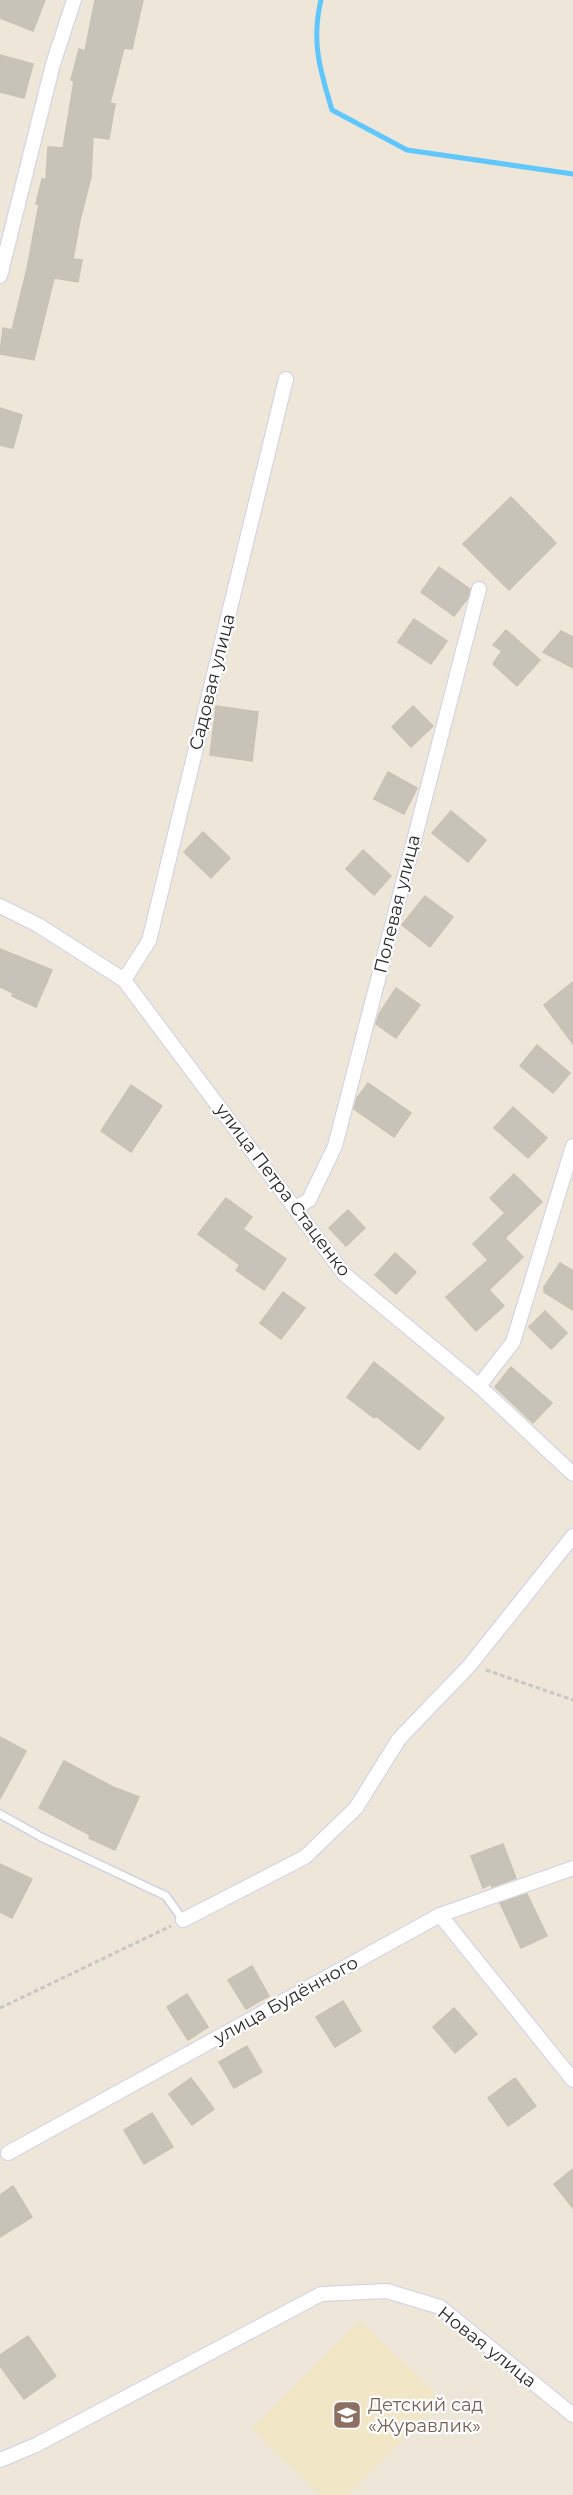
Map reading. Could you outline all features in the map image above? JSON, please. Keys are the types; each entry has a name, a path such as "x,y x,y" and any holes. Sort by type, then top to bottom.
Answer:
{"street":[{"path":"0,276 53,64 74,0"},
{"name":"Садовая улица","path":"124,980 149,941 286,379"},
{"name":"Полевая улица","path":"296,1208 309,1200 335,1146 479,589"},
{"name":"улица Петра Стаценко","path":"0,906 38,925 124,980 344,1274 479,1386 573,1474"},
{"path":"479,1386 513,1342 573,1146"},
{"path":"183,1920 304,1857 356,1808 399,1739 470,1665 573,1536"},
{"name":"улица Будённого","path":"8,2153 440,1915 573,1868"},
{"path":"440,1915 573,2080"},
{"name":"Новая улица","path":"0,2460 36,2445 321,2294 387,2291 440,2307 573,2415"}],"lane":[{"path":"0,1814 41,1837 166,1896 183,1920"}],"path":[{"path":"470,1665 573,1700"},
{"path":"0,2008 183,1920"}],"shaded area":[{"name":"Детский сад «Журавлик»","path":"360,2320 442,2400 349,2495 320,2495 252,2429"}],"building":[{"path":"0,0 45,0 33,31 0,18"},
{"path":"95,0 143,0 132,49 124,48 110,103 115,104 109,139 93,137 91,177 73,259 82,260 78,282 54,278 34,360 0,354 3,328 12,330 27,269 39,204 36,204 42,179 46,179 48,147 63,148 74,81 71,80 79,49 85,51"},
{"path":"0,55 33,64 24,98 0,92"},
{"path":"0,408 22,415 13,448 0,445"},
{"path":"511,497 556,543 509,590 463,544"},
{"path":"439,567 470,589 468,598 454,616 421,592"},
{"path":"414,619 447,641 431,664 398,642"},
{"path":"506,630 540,660 517,686 493,664 502,651 493,645"},
{"path":"561,631 573,637 573,668 543,652"},
{"path":"216,706 258,712 252,761 210,755"},
{"path":"413,706 433,726 411,747 392,727"},
{"path":"388,772 417,788 404,814 374,799"},
{"path":"451,811 486,840 468,862 432,833"},
{"path":"203,832 230,858 211,878 184,852"},
{"path":"363,850 391,876 374,895 346,869"},
{"path":"425,896 453,917 430,947 402,925"},
{"path":"0,949 52,970 36,1007 12,996 13,993 0,987"},
{"path":"573,982 573,1044 544,1005"},
{"path":"396,988 420,1005 396,1038 376,1024 379,1014"},
{"path":"537,1045 570,1073 553,1093 520,1066"},
{"path":"368,1083 411,1113 394,1137 354,1109 357,1098"},
{"path":"131,1085 162,1106 131,1152 101,1131"},
{"path":"513,1107 547,1138 528,1158 494,1128"},
{"path":"514,1174 542,1202 505,1238 523,1257 489,1290 504,1306 476,1331 446,1297 488,1260 473,1244 505,1213 490,1198"},
{"path":"226,1198 252,1217 243,1229 286,1259 264,1290 236,1270 240,1265 198,1234"},
{"path":"348,1210 365,1228 346,1246 329,1228"},
{"path":"395,1253 416,1272 396,1294 375,1275"},
{"path":"560,1263 573,1271 573,1310 544,1292 544,1287"},
{"path":"283,1292 305,1308 281,1339 260,1323"},
{"path":"545,1311 567,1333 551,1349 529,1327"},
{"path":"374,1362 444,1418 419,1450 376,1416 374,1418 347,1397"},
{"path":"511,1367 552,1403 533,1423 495,1387"},
{"path":"0,1737 26,1751 0,1799"},
{"path":"64,1761 113,1787 139,1797 115,1850 89,1838 90,1835 39,1808"},
{"path":"503,1844 516,1878 483,1888 471,1856"},
{"path":"0,1864 32,1879 12,1918 0,1912"},
{"path":"527,1894 547,1936 521,1948 500,1903"},
{"path":"252,1966 269,1996 246,2009 228,1980"},
{"path":"187,1994 208,2027 188,2040 167,2007"},
{"path":"343,2001 361,2031 335,2047 316,2017"},
{"path":"454,2008 477,2034 455,2053 433,2027"},
{"path":"247,2046 262,2072 234,2088 219,2062"},
{"path":"191,2078 214,2109 192,2125 169,2094"},
{"path":"515,2078 536,2106 508,2126 488,2098"},
{"path":"152,2113 173,2147 144,2164 124,2130"},
{"path":"573,2169 573,2208 554,2184"},
{"path":"13,2186 32,2217 0,2237 0,2195"},
{"path":"28,2336 56,2376 24,2399 0,2366 0,2355"}],"waterway":[{"path":"321,0 317,29 318,56 332,110 407,150 573,174"}],"place":[{"name":"Детский сад «Журавлик»","path":"347,2415"}]}
